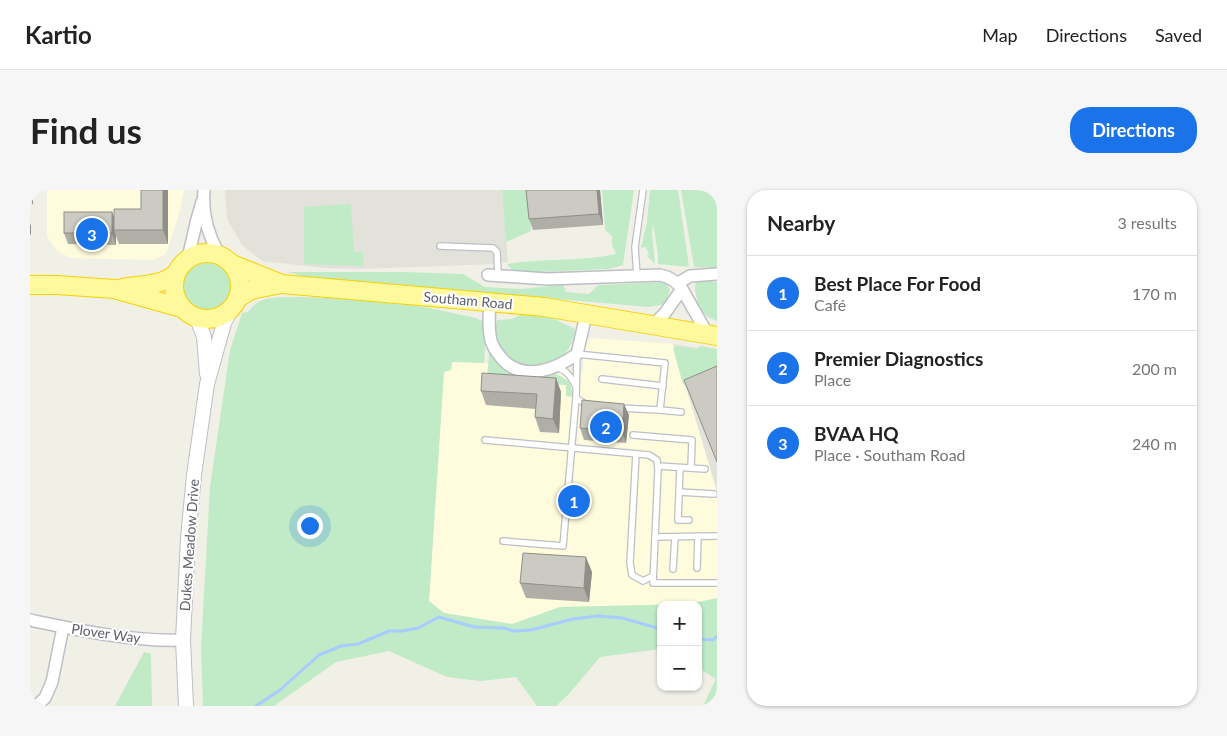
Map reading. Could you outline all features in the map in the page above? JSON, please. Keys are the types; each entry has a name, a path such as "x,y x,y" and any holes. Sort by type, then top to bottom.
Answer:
{"highway":[{"path":"30,285 114,289 206,319 215,318 224,315 235,303 240,280 237,272 225,259 208,252 188,258 180,265 174,282 174,292 177,301 189,313"},
{"name":"Southam Road","path":"225,259 282,284"},
{"path":"114,289 160,282 172,277 176,273"},
{"name":"Southam Road","path":"235,303 251,290 282,284 544,307 712,336"}],"street":[{"path":"188,258 203,195"},
{"path":"203,195 209,233 225,259"},
{"path":"652,326 665,313 680,286 690,276 717,274"},
{"name":"Southam Road","path":"493,275 547,279 660,275 672,279 680,286 712,336"},
{"path":"490,302 489,332 497,354 510,367 527,371 545,370 554,367 577,354 586,315"},
{"name":"Dukes Meadow Drive","path":"186,706 183,640 189,516 207,384 224,323 235,303"},
{"name":"Dukes Meadow Drive","path":"189,313 204,337 207,384"},
{"name":"Plover Way","path":"30,620 130,637 183,640"},
{"path":"36,706 45,698 52,682 63,627"}],"lane":[{"path":"637,276 635,247 644,190"},
{"path":"440,246 493,248 497,252 493,275"},
{"path":"503,541 563,546 576,398 577,354 665,363 660,410"},
{"path":"554,367 563,369 569,374 576,387"},
{"path":"602,379 663,386"},
{"path":"576,398 590,407"},
{"path":"608,407 681,412"},
{"path":"633,435 692,440 690,468"},
{"path":"485,440 649,455 657,460 658,466 653,583 717,583"},
{"path":"636,454 630,564 632,575 643,581 653,576"},
{"path":"658,466 705,469"},
{"path":"680,468 678,520 689,520"},
{"path":"679,492 714,494"},
{"path":"655,536 717,536"},
{"path":"697,568 698,536"},
{"path":"673,569 675,537"}],"shaded area":[{"path":"47,190 184,190 178,217 166,254 154,260 71,258 57,251 47,236"},
{"path":"225,190 502,190 508,262 360,269 324,268 262,261 242,245 227,219"},
{"path":"591,338 673,344 717,491 717,598 702,601 657,601 657,605 560,607 512,624 444,613 429,601 444,372 451,370 452,362 459,361 583,372 584,342"},
{"path":"673,344 717,351 717,491"}],"green space":[{"path":"502,190 528,190 531,231 506,242"},
{"path":"602,190 634,190 623,265 609,269 515,273 507,264 589,258 616,254 612,245 612,236 605,230"},
{"path":"650,190 678,190 689,267 658,264 653,223 655,264 647,256 649,254 646,247 641,248 647,222"},
{"path":"681,190 717,190 717,268 694,267"},
{"path":"351,204 354,252 363,252 364,266 304,264 304,207"},
{"path":"202,263 212,263 224,270 231,282 231,292 224,304 212,311 202,311 194,307 187,300 183,292 183,282 187,274 194,267"},
{"path":"288,272 463,274 485,287 520,289 563,285 566,292 589,294 598,285 666,282 670,290 665,304 649,307 306,277"},
{"path":"696,282 717,282 717,321 699,310 695,290"},
{"path":"277,297 341,298 425,307 482,321 485,347 484,363 452,362 451,370 444,372 429,601 444,613 512,624 560,607 657,605 657,650 600,657 569,694 556,706 537,706 516,677 480,681 447,677 389,651 336,662 274,706 203,706 201,647 210,487 230,350 242,313 248,312 258,302"},
{"path":"520,315 550,317 575,329 570,347 559,359 544,365 528,366 514,362 502,352 496,338 497,320 512,319"},
{"path":"676,346 696,349 701,346 717,349 717,376 688,390 682,381 673,348"},
{"path":"489,353 492,353 523,375 487,380"},
{"path":"552,372 567,380 571,386 573,397 566,396 566,385 530,383 530,375"},
{"path":"717,598 717,706 703,706 716,679 702,670 702,601"},
{"path":"144,652 151,654 152,706 115,706"}],"building":[{"path":"141,190 163,190 163,230 114,230 114,209 141,209"},
{"path":"526,190 597,190 599,214 529,219"},
{"path":"64,212 112,212 112,233 64,233"},
{"path":"717,366 717,462 684,380"},
{"path":"482,373 556,378 553,419 535,417 537,394 481,391"},
{"path":"582,400 624,404 622,432 580,428"},
{"path":"523,553 586,557 584,588 520,583"}],"waterway":[{"path":"256,706 280,690 319,655 341,646 358,644 389,631 418,628 439,617 474,627 503,628 514,631 531,630 573,619 598,616 622,618 657,628"},
{"path":"702,639 713,640 717,636"}],"place":[{"name":"BVAA HQ","path":"92,234"},
{"name":"Premier Diagnostics","path":"606,427"},
{"name":"Best Place For Food","path":"574,501"}]}
